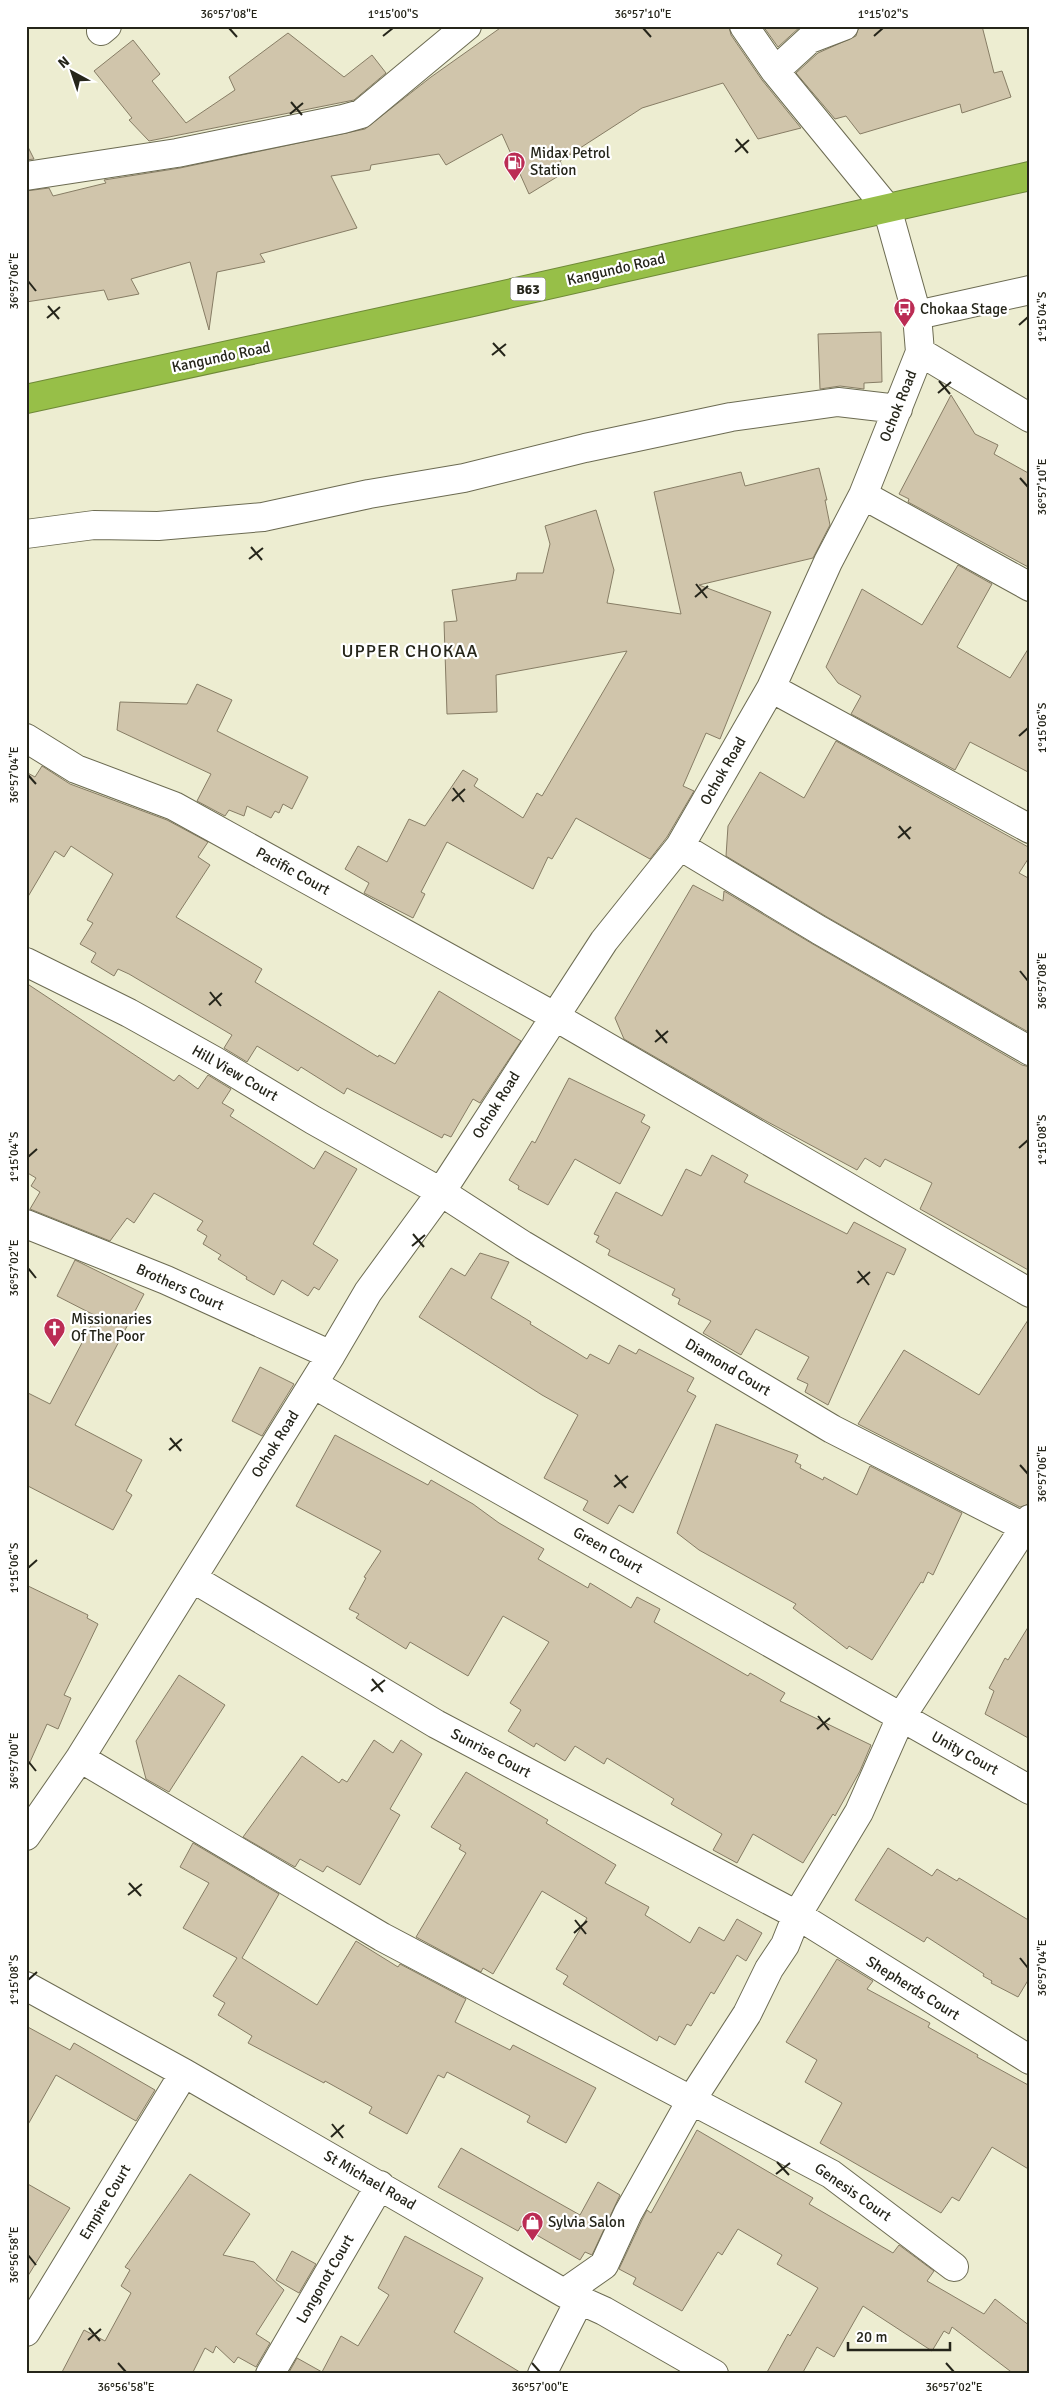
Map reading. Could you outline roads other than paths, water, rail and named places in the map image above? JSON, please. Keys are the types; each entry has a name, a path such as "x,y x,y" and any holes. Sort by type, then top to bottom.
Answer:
{"highway":[{"name":"Kangundo Road","path":"26,399 1030,176"}],"street":[{"path":"26,176 177,153 361,114 467,26"},
{"path":"744,26 775,71 887,208 917,315 920,352 1030,418"},
{"path":"775,71 818,33 844,26"},
{"path":"917,315 1030,290"},
{"name":"Ochok Road","path":"26,1836 80,1758 331,1356 368,1292 441,1192 604,941 680,846 771,688 828,562 863,494 920,352"},
{"path":"26,534 94,525 158,526 263,517 369,494 464,478 585,448 732,417 838,402 898,409"},
{"path":"863,494 1030,587"},
{"path":"771,688 1030,829"},
{"name":"Pacific Court","path":"26,738 76,769 174,806 554,1016 1030,1293"},
{"path":"680,846 819,930 1030,1052"},
{"name":"Hill View Court","path":"26,962 129,1013 441,1192"},
{"name":"Diamond Court","path":"441,1192 523,1245 832,1429 1028,1525"},
{"name":"Brothers Court","path":"26,1224 166,1280 331,1356"},
{"name":"Green Court","path":"313,1384 901,1717"},
{"path":"542,2374 572,2296 604,2265 628,2213 692,2099 747,2014 769,1969 785,1945 797,1915 859,1812 901,1717 1028,1525"},
{"name":"Sunrise Court","path":"192,1578 436,1724 797,1915"},
{"name":"Unity Court","path":"901,1717 1030,1790"},
{"name":"Genesis Court","path":"80,1758 382,1937 831,2174 954,2267"},
{"name":"Shepherds Court","path":"797,1915 1030,2060"},
{"name":"St Michael Road","path":"26,1986 184,2073 572,2296 714,2374"},
{"name":"Empire Court","path":"26,2332 184,2073"},
{"name":"Longonot Court","path":"270,2374 380,2185"}],"place":[{"name":"Midax Petrol Station","path":"514,181"},
{"name":"Chokaa Stage","path":"904,328"},
{"name":"Missionaries Of The Poor","path":"55,1347"},
{"name":"Sylvia Salon","path":"532,2241"}],"district":[{"name":"UPPER CHOKAA","path":"410,651"}]}
